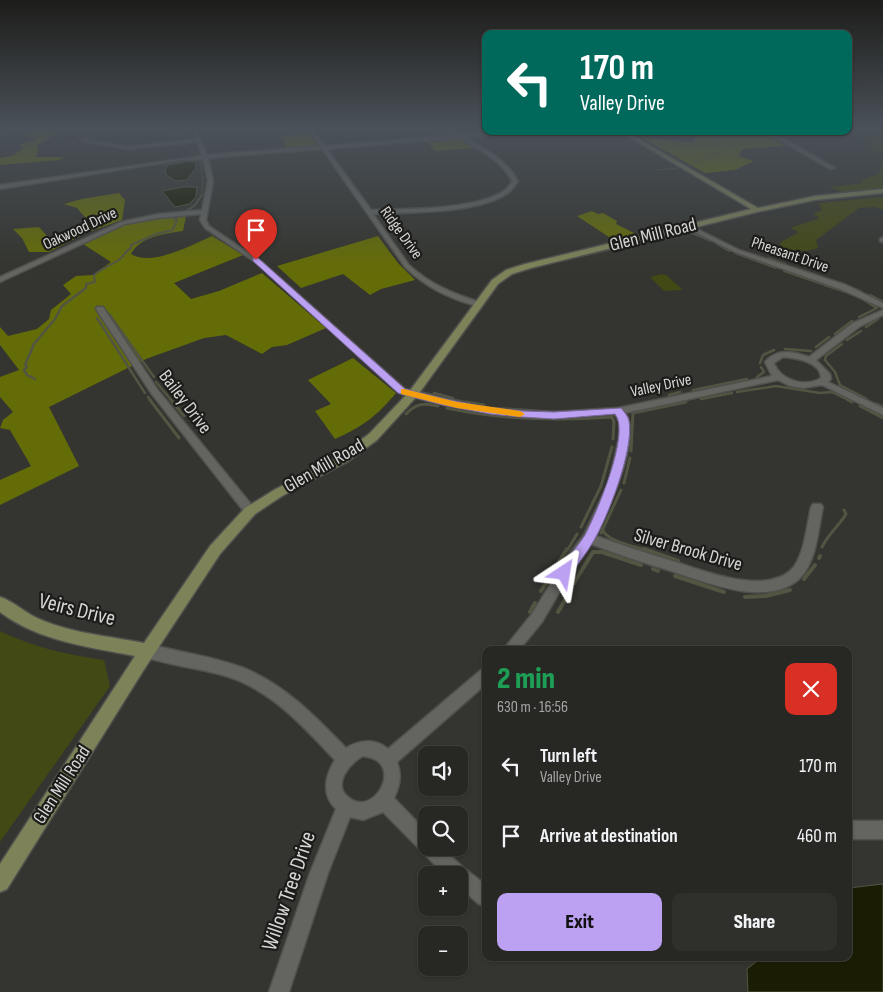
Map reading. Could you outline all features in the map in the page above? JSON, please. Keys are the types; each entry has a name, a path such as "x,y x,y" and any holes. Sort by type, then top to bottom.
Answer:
{"main road":[{"path":"693,173 757,210"},
{"name":"Glen Mill Road","path":"0,882 148,650 215,550 250,511 352,453 373,437 413,394 477,304 495,282 516,269 757,210 815,198 883,191"},
{"name":"Veirs Drive","path":"0,603 13,615 32,624 59,632 148,650"}],"street":[{"path":"0,186 81,173"},
{"path":"204,212 211,186 209,173"},
{"name":"Ridge Drive","path":"341,173 402,261 416,275 439,289 477,304"},
{"path":"368,212 474,204 495,199 509,191 515,183 512,173"},
{"name":"Oakwood Drive","path":"0,280 123,223 158,216 204,212"},
{"name":"Valley Drive","path":"204,212 202,220 207,227 260,263 397,388 413,394 457,405 522,414 554,415 618,411 779,377"},
{"name":"Pheasant Drive","path":"689,227 737,251 843,287 883,306"},
{"name":"Bailey Drive","path":"100,309 154,391 250,511"},
{"path":"810,360 856,325 883,312"},
{"path":"783,354 810,360 823,369 826,374 826,379 822,382 807,385 797,384 779,377 769,367 771,358 783,354"},
{"path":"822,382 883,412"},
{"path":"513,646 537,618 573,558 589,538 614,482 625,423 618,411"},
{"name":"Silver Brook Drive","path":"589,538 620,550 726,583 741,586 764,586 782,582 794,575 802,566 817,507"},
{"path":"148,650 225,669 256,682 278,697 344,758"},
{"path":"388,759 482,678"},
{"path":"372,748 381,752 388,759 393,775 392,784 384,800 375,807 365,811 355,811 339,800 334,783 335,774 344,758 357,750 372,748"},
{"path":"384,800 418,835"},
{"name":"Willow Tree Drive","path":"279,992 319,873 346,806"},
{"path":"852,830 883,830"},
{"path":"438,856 449,866"},
{"path":"468,883 482,894"}],"green space":[{"path":"883,173 883,189 844,193 830,187 864,183 860,180"},
{"path":"119,193 125,200 122,220 86,233 49,252 29,252 22,238 13,229 39,227 49,238 90,223 77,208 64,204"},
{"path":"883,197 883,210 875,207 859,208 816,240 818,248 807,251 792,250 786,260 771,254 779,247 781,242 799,232 790,228 820,218 813,214 822,210 819,203"},
{"path":"592,211 598,214 603,213 617,221 616,224 640,236 615,241 577,216"},
{"path":"186,216 183,231 147,240 135,248 131,254 149,258 160,256 183,249 212,236 243,255 174,283 191,299 219,291 262,273 326,328 287,345 272,347 262,354 226,335 204,338 146,359 49,407 79,466 0,505 0,480 31,466 10,430 0,428 3,420 13,412 0,397 0,377 19,370 0,345 0,327 8,336 37,329 49,319 51,310 71,294 63,285 76,276 93,275 111,262 83,244 109,230 130,222"},
{"path":"378,236 398,263 415,280 381,289 370,295 343,274 301,288 277,266"},
{"path":"661,274 666,275 682,289 664,291 650,277"},
{"path":"353,358 396,393 368,420 335,439 315,411 331,404 308,380"},
{"path":"0,631 25,642 51,650 104,660 110,686 0,842"}],"shaded area":[{"path":"166,173 192,173 187,180 176,181"},
{"path":"183,187 197,187 196,197 189,204 175,207 162,191"},
{"path":"883,884 883,992 748,992 747,969 757,961 852,961 852,888"}],"waterway":[{"path":"201,196 202,173"},
{"path":"186,211 194,206 201,196"},
{"path":"35,379 27,375 24,370 27,367 25,365 34,344 55,319 62,306 86,288 86,284 95,282 94,275 120,259 131,248 131,245 156,234 173,230 177,220 174,219 181,215"},
{"path":"662,236 690,232 711,241"},
{"path":"632,244 656,238"},
{"path":"717,244 729,251"},
{"path":"622,246 627,245"},
{"path":"577,257 617,248"},
{"path":"735,253 776,268"},
{"path":"768,258 785,264"},
{"path":"793,267 817,275"},
{"path":"784,271 828,286"},
{"path":"824,278 846,286"},
{"path":"843,285 860,291"},
{"path":"828,286 849,293"},
{"path":"870,295 883,302"},
{"path":"859,297 877,308 859,317"},
{"path":"109,314 154,377"},
{"path":"97,318 145,393"},
{"path":"866,327 878,319"},
{"path":"835,334 852,321"},
{"path":"847,340 861,331"},
{"path":"816,347 829,337"},
{"path":"842,344 826,356 825,360 835,372 840,385 867,399"},
{"path":"785,349 811,351"},
{"path":"760,363 763,355 774,350"},
{"path":"757,377 764,372 761,367"},
{"path":"693,390 747,379"},
{"path":"156,382 172,401"},
{"path":"737,392 776,386 820,393 832,392 851,401"},
{"path":"669,395 680,392"},
{"path":"434,393 453,398"},
{"path":"701,399 732,393"},
{"path":"148,397 151,401"},
{"path":"150,400 179,438"},
{"path":"171,400 184,416"},
{"path":"848,400 852,402"},
{"path":"466,402 484,405"},
{"path":"631,451 633,413 686,402"},
{"path":"876,404 883,407"},
{"path":"406,414 413,408 421,405 438,406"},
{"path":"860,406 883,418"},
{"path":"447,408 509,417 570,419 612,417 614,422 613,439"},
{"path":"581,527 601,486 612,447"},
{"path":"624,483 630,458"},
{"path":"603,530 621,490"},
{"path":"822,547 846,514 844,510"},
{"path":"603,530 609,537 615,540 648,551"},
{"path":"567,551 577,534"},
{"path":"541,591 567,549"},
{"path":"644,549 678,561"},
{"path":"574,583 593,552 602,552 641,565"},
{"path":"804,579 815,565"},
{"path":"653,569 658,571"},
{"path":"675,576 724,592"},
{"path":"745,597 766,596 790,590"},
{"path":"558,612 569,593"},
{"path":"530,612 535,603"}],"slow traffic":[{"path":"404,391 457,405 520,414"}],"route":[{"path":"256,260 402,391 443,402 490,411 522,414 592,414 618,411 625,423 624,438 614,482 589,538 564,573"}]}
